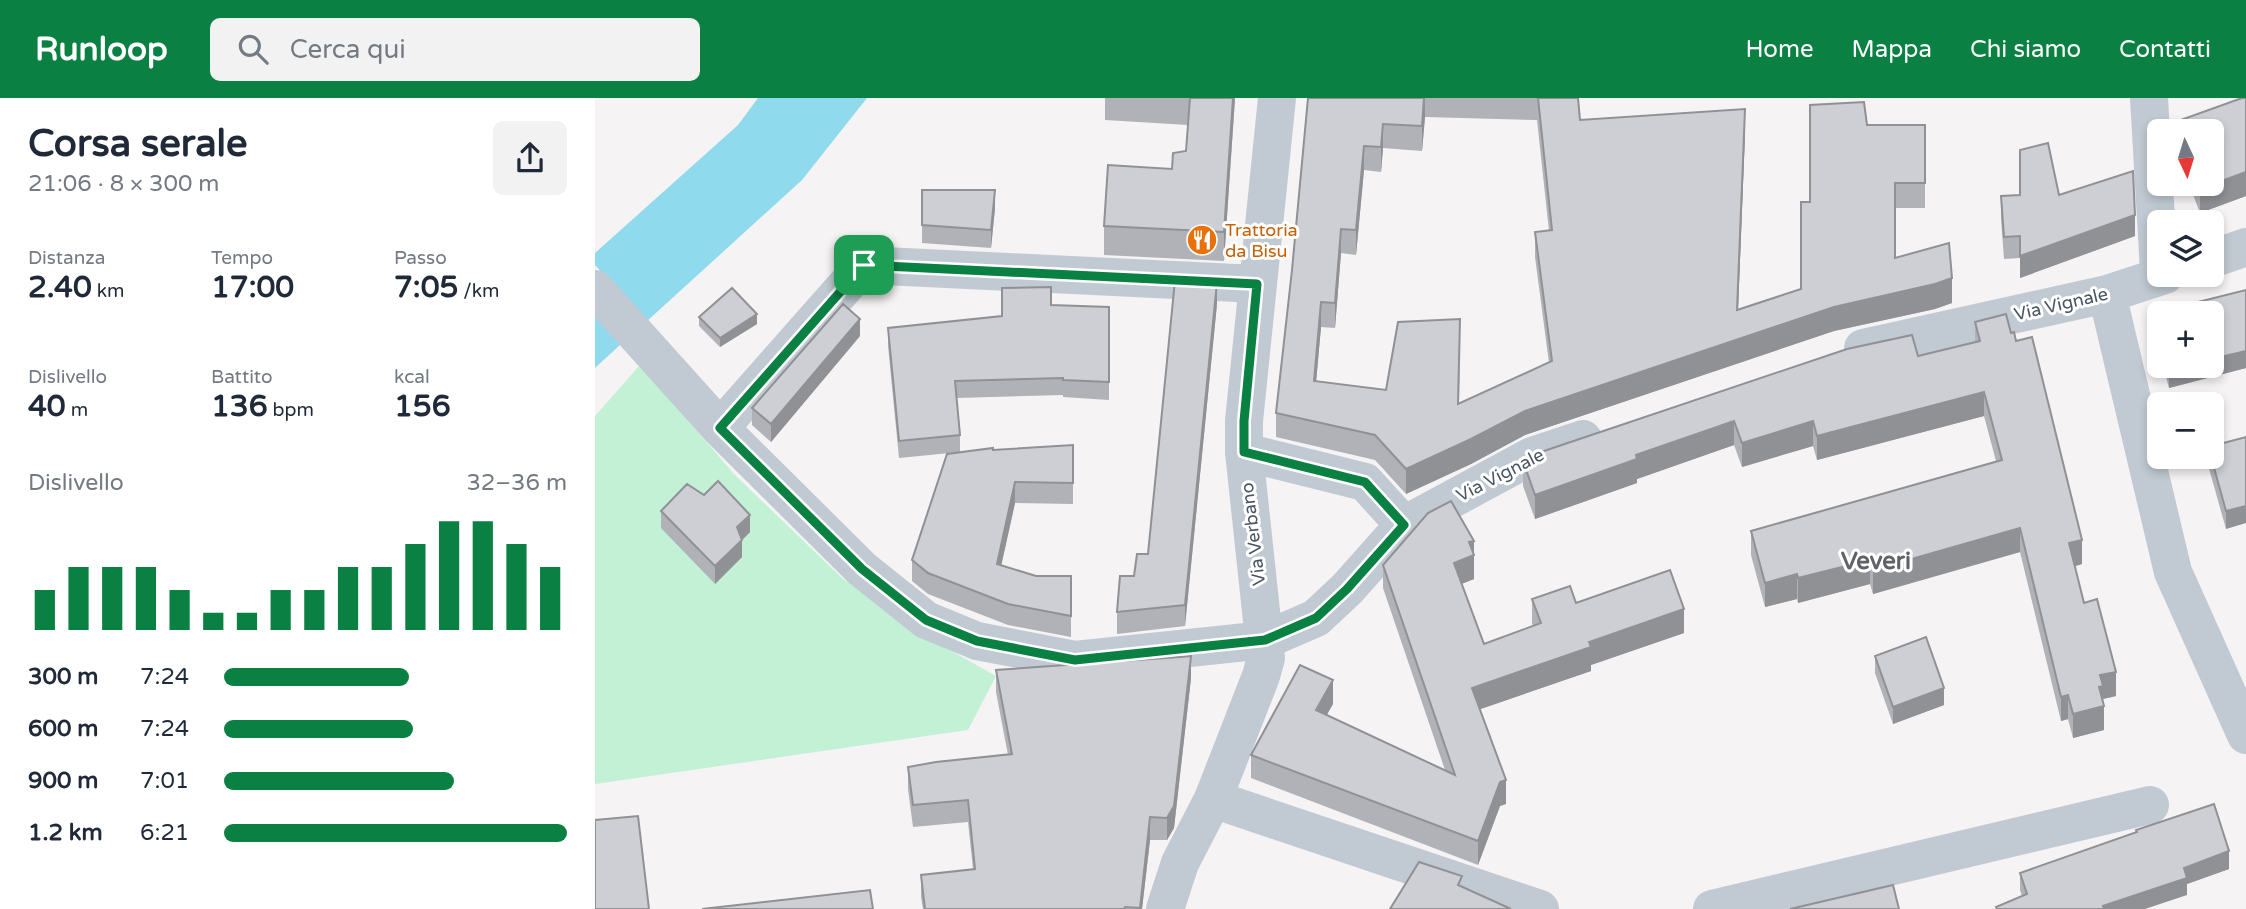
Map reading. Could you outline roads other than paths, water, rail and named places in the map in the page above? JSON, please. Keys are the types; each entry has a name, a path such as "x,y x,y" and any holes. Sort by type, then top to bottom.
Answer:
{"street":[{"name":"Via Verbano","path":"1165,909 1179,863 1213,799 1266,658 1244,452 1244,421 1277,98"},
{"path":"2149,98 2157,210"},
{"path":"2224,255 2246,247"},
{"path":"720,428 864,265 1257,284"},
{"name":"Via Vignale","path":"1828,357 2107,294 2147,279"},
{"name":"Via Vignale","path":"595,289 720,428 862,569 926,620 977,641 1075,660 1265,640 1316,618 1347,589 1404,525 1532,456 1610,430"},
{"path":"2107,294 2173,572 2246,735"},
{"path":"1244,452 1365,482 1404,525"},
{"path":"1213,799 1540,909"},
{"path":"1712,909 2150,805"}],"water":[{"path":"758,98 867,98 802,180 646,322 595,265 595,253 738,125"},
{"path":"595,315 621,344 595,368"}],"place":[{"name":"Trattoria da Bisu","path":"1202,240"}],"district":[{"name":"Veveri","path":"1876,561"}]}
